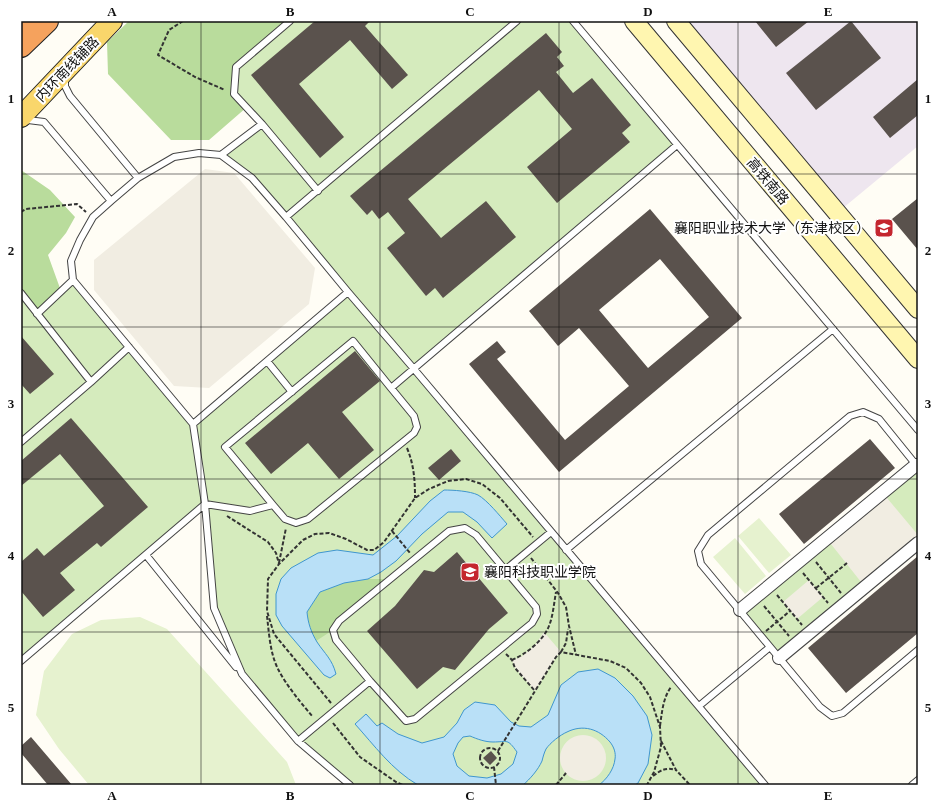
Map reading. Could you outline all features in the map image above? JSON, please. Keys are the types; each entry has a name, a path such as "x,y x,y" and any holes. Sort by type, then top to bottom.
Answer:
{"highway":[{"path":"21,24 24,21"},
{"path":"21,46 47,21"}],"main road":[{"name":"内环南线辅路","path":"21,117 112,21"},
{"name":"高铁南路","path":"634,21 918,359"},
{"path":"676,21 918,309"}],"street":[{"path":"740,610 917,466"},
{"path":"779,658 918,543"}],"lane":[{"path":"290,21 236,67 234,94 262,124 318,191"},
{"path":"286,217 517,21"},
{"path":"573,21 918,430"},
{"path":"65,71 65,86 70,96 138,178"},
{"path":"21,123 28,120 44,122 111,201"},
{"path":"221,155 262,124"},
{"path":"391,388 677,145"},
{"path":"242,674 214,608 205,504 193,424 73,280 71,261 80,240 93,217 138,178 174,157 199,153 221,155 252,178 765,785"},
{"path":"37,314 73,280"},
{"path":"193,424 348,292"},
{"path":"21,293 91,382"},
{"path":"566,550 833,329"},
{"path":"353,341 414,416 417,427 414,433 404,442 308,519 296,523 285,519 225,447 292,392 353,341"},
{"path":"21,442 129,347"},
{"path":"267,361 292,392"},
{"path":"917,466 879,419 863,412 850,416 708,535 698,551 701,564 820,707 832,716 843,713 918,650"},
{"path":"21,662 205,504 250,511 273,505"},
{"path":"465,528 476,535 505,570 536,607 537,614 532,623 416,719 406,721 336,640 333,630 339,621 449,531 465,528"},
{"path":"505,570 551,532"},
{"path":"146,554 298,741 350,785"},
{"path":"699,706 770,647"},
{"path":"298,741 370,681"},
{"path":"912,785 918,780"}],"path":[{"path":"183,21 169,30 158,55 195,77 234,94"},
{"path":"21,212 26,209 78,204 93,217"},
{"path":"404,442 416,479 415,498"},
{"path":"318,724 297,697 278,668 270,640 267,611 268,579 279,564 303,540 315,534 329,533 346,539 367,550 374,550 384,542 415,498 429,489 448,481 466,479 482,484 500,498 538,543"},
{"path":"205,504 268,542 276,553 279,564"},
{"path":"279,564 288,520"},
{"path":"392,531 408,551"},
{"path":"526,553 556,591 566,607 576,655"},
{"path":"808,554 848,601"},
{"path":"816,588 846,563"},
{"path":"796,564 835,612"},
{"path":"769,586 809,633"},
{"path":"512,660 536,645 548,627 556,591"},
{"path":"756,597 796,645"},
{"path":"760,635 790,610"},
{"path":"267,611 274,634 336,709"},
{"path":"498,751 488,748 480,754 480,761 484,767 494,767 499,763 500,760 498,751 534,691 556,657 561,652 566,643 569,626"},
{"path":"501,648 512,660 515,668 534,691"},
{"path":"561,652 610,661 626,668 641,682 650,697 660,727"},
{"path":"647,785 652,776 661,747 660,727 662,709 667,692 677,680"},
{"path":"327,716 360,756 396,782 403,785"},
{"path":"661,740 676,770 690,785"},
{"path":"494,767 496,785"},
{"path":"652,776 662,769 670,768 676,770"},
{"path":"556,785 566,774"}],"shaded area":[{"path":"676,21 918,21 918,146 837,213"},
{"path":"205,169 234,173 315,268 309,304 209,388 174,386 94,290 94,260"},
{"path":"882,492 918,535 918,543 865,587 827,539"},
{"path":"809,580 823,597 797,619 783,602"},
{"path":"544,632 561,652 556,657 535,691 515,668 512,660 521,657 535,645"},
{"path":"583,735 596,739 602,745 606,758 602,771 596,777 583,781 570,777 564,771 560,758 564,745 570,739"}],"green space":[{"path":"129,21 290,21 236,67 234,94 247,107 209,140 171,140 108,74 107,42"},
{"path":"290,21 573,21 677,145 415,369 765,785 350,785 298,741 242,674 214,608 205,504 21,661 21,293 37,314 73,280 192,424 348,292 252,178 221,155 262,124 234,94 236,67"},
{"path":"21,170 50,190 75,217 66,233 48,255 61,291 37,314 21,293"},
{"path":"918,467 918,543 779,658 740,610"},
{"path":"759,518 791,555 769,573 738,536"},
{"path":"735,538 766,576 745,594 713,557"},
{"path":"368,579 390,579 333,630 316,641 309,626 307,612 320,592 344,583"},
{"path":"140,617 167,629 287,762 296,785 89,785 59,749 36,715 44,671 72,634 101,620"}],"water":[{"path":"444,490 466,492 482,497 507,524 492,538 477,522 463,512 448,512 422,534 396,561 381,572 368,579 344,583 320,592 307,612 313,635 330,660 336,674 330,678 324,675 282,626 276,615 276,594 281,579 291,568 318,553 337,550 373,555 397,536 430,501"},
{"path":"598,669 615,678 633,696 647,716 652,735 648,764 638,783 635,785 599,785 605,780 612,770 615,757 613,746 606,738 596,731 579,728 561,735 546,749 538,768 523,785 418,785 392,765 355,724 366,714 377,726 382,723 398,734 422,743 444,737 457,723 464,710 475,702 495,705 511,722 519,726 531,727 548,715 561,685 578,672","holes":["470,736 481,740 493,742 505,741 509,743 517,752 513,764 501,774 487,778 469,776 457,766 453,754 458,743 463,737"]}],"building":[{"path":"315,21 370,21 365,26 408,75 392,89 350,40 299,84 344,137 320,158 251,75"},
{"path":"755,21 809,21 776,47"},
{"path":"851,21 881,58 816,110 786,73"},
{"path":"546,33 562,52 557,57 564,66 556,72 573,93 592,78 631,125 622,133 630,142 557,203 527,167 572,129 539,90 408,199 441,238 486,201 516,237 443,298 435,288 426,296 387,248 405,233 388,212 379,219 372,210 367,215 350,196"},
{"path":"918,79 918,115 890,138 873,117"},
{"path":"918,198 918,250 892,219"},
{"path":"650,209 742,318 559,472 469,364 497,341 506,352 497,359 565,440 629,386 579,328 558,346 529,311","holes":["660,259 709,317 648,368 599,310"]},
{"path":"21,336 54,374 30,394 21,384"},
{"path":"355,351 380,381 342,412 374,450 339,479 308,443 271,474 245,443"},
{"path":"71,418 148,507 101,547 97,543 60,573 75,590 43,617 21,591 21,562 37,548 44,556 104,506 60,454 21,486 21,461"},
{"path":"870,439 895,468 804,544 779,514"},
{"path":"451,449 461,461 439,480 428,468"},
{"path":"457,552 508,613 489,629 455,670 443,667 417,689 367,631 395,606 424,570 434,572"},
{"path":"918,556 918,633 846,693 808,648"},
{"path":"31,737 72,785 48,785 21,753 21,746"},
{"path":"491,751 497,758 490,765 483,758"}],"place":[{"name":"襄阳职业技术大学（东津校区）","path":"884,228"},
{"name":"襄阳科技职业学院","path":"470,572"}]}
